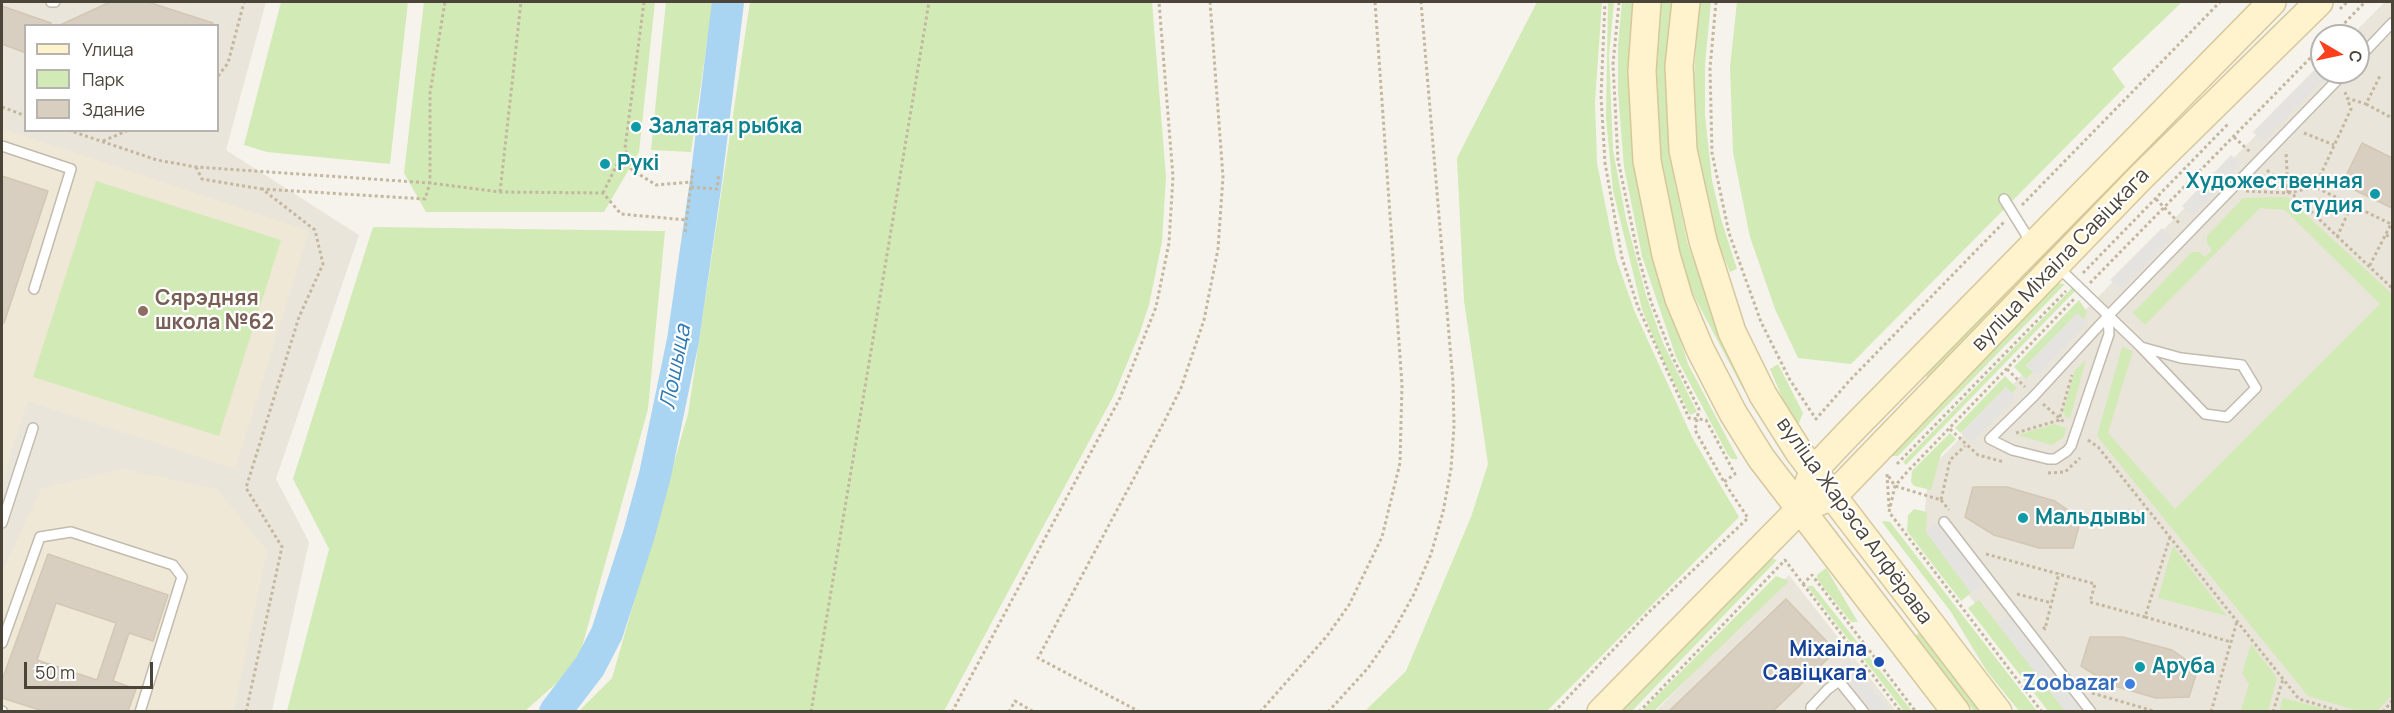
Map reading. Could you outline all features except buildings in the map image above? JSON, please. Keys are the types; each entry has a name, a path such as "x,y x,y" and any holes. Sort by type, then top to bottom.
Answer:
{"street":[{"name":"вуліца Жарэса Алфёрава","path":"1647,2 1642,71 1647,161 1666,255 1680,299 1700,349 1733,413 1761,458 1956,711"},
{"name":"вуліца Жарэса Алфёрава","path":"1686,2 1679,66 1683,150 1703,241 1732,332 1763,395 1813,471 1998,711"},
{"name":"вуліца Міхаіла Савіцкага","path":"1609,709 1800,509 1813,471 2272,2"},
{"name":"вуліца Міхаіла Савіцкага","path":"1800,509 1833,496 2066,273 2139,179 2319,2"}],"lane":[{"path":"2370,46 2392,23"},
{"path":"2108,316 2109,334 2071,427 2071,446 2055,459 2012,450 1990,439 2034,396 2108,316 2189,232 2261,164 2334,84"},
{"path":"2,146 71,169 34,289"},
{"path":"2004,199 2034,246"},
{"path":"2066,273 2205,414 2227,417 2256,388 2242,365 2181,358 2141,347"},
{"path":"2,523 33,428"},
{"path":"1944,522 2091,711"},
{"path":"2,643 40,537 70,532 173,565 182,577 140,711"},
{"path":"1811,711 1811,707 1839,681 1864,711"}],"path":[{"path":"219,75 228,63 244,2"},
{"path":"196,167 202,179 262,189 424,199 429,183 430,93 445,2"},
{"path":"500,192 521,2"},
{"path":"603,193 625,148 644,2"},
{"path":"811,711 929,2"},
{"path":"952,711 1120,398 1146,338 1156,306 1168,243 1173,177 1159,2"},
{"path":"1140,711 1038,658 1181,388 1204,320 1218,249 1224,177 1210,2"},
{"path":"1260,711 1327,636 1349,605 1382,537 1400,463 1402,385 1375,2"},
{"path":"1328,711 1368,668 1393,632 1414,594 1437,533 1451,470 1454,426 1453,382 1421,2"},
{"path":"1613,64 1619,2"},
{"path":"1716,2 1710,68 1712,153 1729,233 1761,322 1790,380 1815,419"},
{"path":"2344,24 2365,2"},
{"path":"2366,104 2380,76"},
{"path":"2315,187 2351,109 2343,86"},
{"path":"2347,98 2366,104 2392,118"},
{"path":"2,107 24,115"},
{"path":"2300,131 2334,145"},
{"path":"74,132 157,160 196,167 429,183 500,192 603,193 621,214 687,220"},
{"path":"102,142 124,132"},
{"path":"2234,137 2288,193 2392,288"},
{"path":"2288,193 2286,146 2261,164 2242,191 2288,193 2315,187 2391,224 2369,267"},
{"path":"625,148 631,169 656,185 691,185 717,189 719,174"},
{"path":"685,232 693,169"},
{"path":"246,711 282,547 246,488 299,317 323,264 315,230 262,189"},
{"path":"1889,512 1887,474 2066,273 2156,199 2189,232"},
{"path":"2336,237 2351,206"},
{"path":"2386,235 2392,238"},
{"path":"2007,369 2059,420 2071,427 2090,432 2087,446"},
{"path":"2059,420 2073,371"},
{"path":"2013,434 2059,420"},
{"path":"2013,434 2014,426"},
{"path":"1950,429 1965,446 1978,455 2008,463"},
{"path":"2013,434 2017,438"},
{"path":"2088,440 2098,447 2299,699 2343,711"},
{"path":"1941,500 1950,460 1965,446"},
{"path":"2045,472 2053,474 2065,472 2075,465 2081,455"},
{"path":"1887,474 1895,486 1941,500 1955,517"},
{"path":"1554,711 1650,611 1748,518"},
{"path":"2145,617 2170,537"},
{"path":"1984,553 2095,584 2090,602 2231,642"},
{"path":"1639,711 1785,560 1901,711"},
{"path":"2045,629 2060,573"},
{"path":"1803,584 1812,575 1916,711"},
{"path":"2024,603 2016,594 2052,603"},
{"path":"2038,621 2052,638"},
{"path":"2211,711 2237,621"},
{"path":"2273,711 2283,678"},
{"path":"2085,684 2092,693 2157,711"},
{"path":"1009,711 1015,701 1034,711"},
{"path":"2382,711 2392,701"}],"shaded area":[{"path":"2,2 266,2 226,150 359,235 276,479 309,542 272,711 2,711"},
{"path":"2385,2 2392,2 2392,711 2059,711 1923,537 1928,471 2259,132 2310,83 2370,84 2370,24 2363,24"},
{"path":"2310,74 2310,84 2319,84 2263,142 2253,132"},
{"name":"Сярэдняя школа №62","path":"2,128 309,231 235,469 28,401 2,480"},
{"path":"2231,155 2241,164 2192,216 2182,206"},
{"path":"2162,228 2172,239 2121,290 2110,280"},
{"path":"2077,313 2087,322 2037,376 2026,366"},
{"path":"2006,387 2016,397 1971,443 1961,433"},
{"path":"122,469 217,489 267,550 234,711 2,711 2,572 41,489"},
{"path":"1938,522 1985,583 1971,593 1926,532"},
{"path":"1789,575 1896,711 1655,712"},
{"path":"2008,615 2084,711 2065,711 1997,623"},
{"path":"1849,660 1890,711 1873,711 1839,668"}],"green space":[{"path":"281,2 408,2 390,164 267,152 244,145"},
{"path":"424,2 655,2 639,152 604,212 426,212 404,173"},
{"path":"666,2 713,2 691,152 651,150"},
{"path":"750,2 1152,2 1166,177 1162,242 1149,305 1114,395 944,711 579,711 612,678 688,414"},
{"path":"1537,2 1602,2 1595,102 1597,163 1616,258 1634,310 1692,437 1739,517 1547,711 1365,711 1406,671 1471,517 1488,464 1464,301 1457,158"},
{"path":"1608,2 1614,2 1609,55 1613,150 1626,219 1646,295 1663,343 1697,412 1690,415 1658,349 1642,309 1613,191 1606,118"},
{"path":"1622,2 1634,2 1635,162 1650,244 1688,364 1738,459 1732,459 1728,455 1676,357 1642,256 1624,167 1618,92 1618,45"},
{"path":"1660,2 1672,2 1667,60 1669,136 1675,183 1688,245 1718,327 1771,432 1743,389 1694,296 1677,248 1659,151 1656,59"},
{"path":"1699,2 1711,2 1705,64 1705,115 1712,180 1721,219 1737,269 1730,272 1707,217 1698,176 1692,106"},
{"path":"1737,2 2182,2 2112,69 2125,87 1851,364 1798,358 1775,309 1750,237 1733,152 1730,67"},
{"path":"2117,169 2125,177 1928,378 1925,375 1956,332"},
{"path":"96,181 281,240 219,436 33,377"},
{"path":"2287,197 2392,294 2392,695 2377,711 2358,711 2308,696 2097,436 2122,347 2133,351 2108,433 2175,509 2380,304 2285,210 2260,208 2145,325 2133,313 2192,252 2199,252 2205,257 2212,250 2207,243 2207,236 2243,198"},
{"path":"373,227 665,231 648,409 577,665 525,711 287,711 329,549 293,479"},
{"path":"2056,283 2065,284 1898,456 1889,456"},
{"path":"2072,288 2075,291 1906,465 1903,462"},
{"path":"2079,300 2087,312 2084,320 2077,314 2026,366 2033,372 2026,379 2014,367"},
{"path":"2086,360 2070,418 2066,417 2063,412 2075,370"},
{"path":"1778,364 1803,413 1799,423 1790,416 1770,369"},
{"path":"2005,376 2017,388 2012,393 2006,387 1961,433 1955,428"},
{"path":"2054,424 2066,428 2064,437 2052,445 2018,435"},
{"path":"1950,433 1956,439 1941,454 1931,490 1914,486 1911,482 1912,471"},
{"path":"1914,509 1927,512 1926,532 1971,593 1961,601 1907,531 1908,515"},
{"path":"1882,522 1890,522 2037,711 2019,711 1986,670 1951,612"},
{"path":"2173,546 2227,616 2158,598"},
{"path":"1768,557 1777,560 1632,711 1624,711 1622,704"},
{"path":"1826,568 1858,622 1851,622 1817,579 1817,575"},
{"path":"1776,576 1789,581 1654,711 1642,711"},
{"path":"1807,586 1813,586 1912,711 1904,711"},
{"path":"1979,600 2065,711 2048,711 1968,608"},
{"path":"1919,633 1963,678 1990,711 1974,711 1915,636"},
{"path":"2251,644 2277,678 2268,711 2241,711 2249,684 2242,673"},
{"path":"2283,698 2333,711 2279,711"}],"waterway":[{"name":"Лошыца","path":"555,712 590,666 607,633 639,534 655,475 683,340 706,181 728,2"}],"place":[{"name":"Залатая рыбка","path":"636,127"},
{"name":"Рукі","path":"605,164"},
{"name":"Художественная студия","path":"2375,194"},
{"name":"Сярэдняя школа №62","path":"143,311"},
{"name":"Мальдывы","path":"2023,518"},
{"name":"Міхаіла Савіцкага","path":"1879,662"},
{"name":"Аруба","path":"2140,667"},
{"name":"Zoobazar","path":"2130,684"}]}
